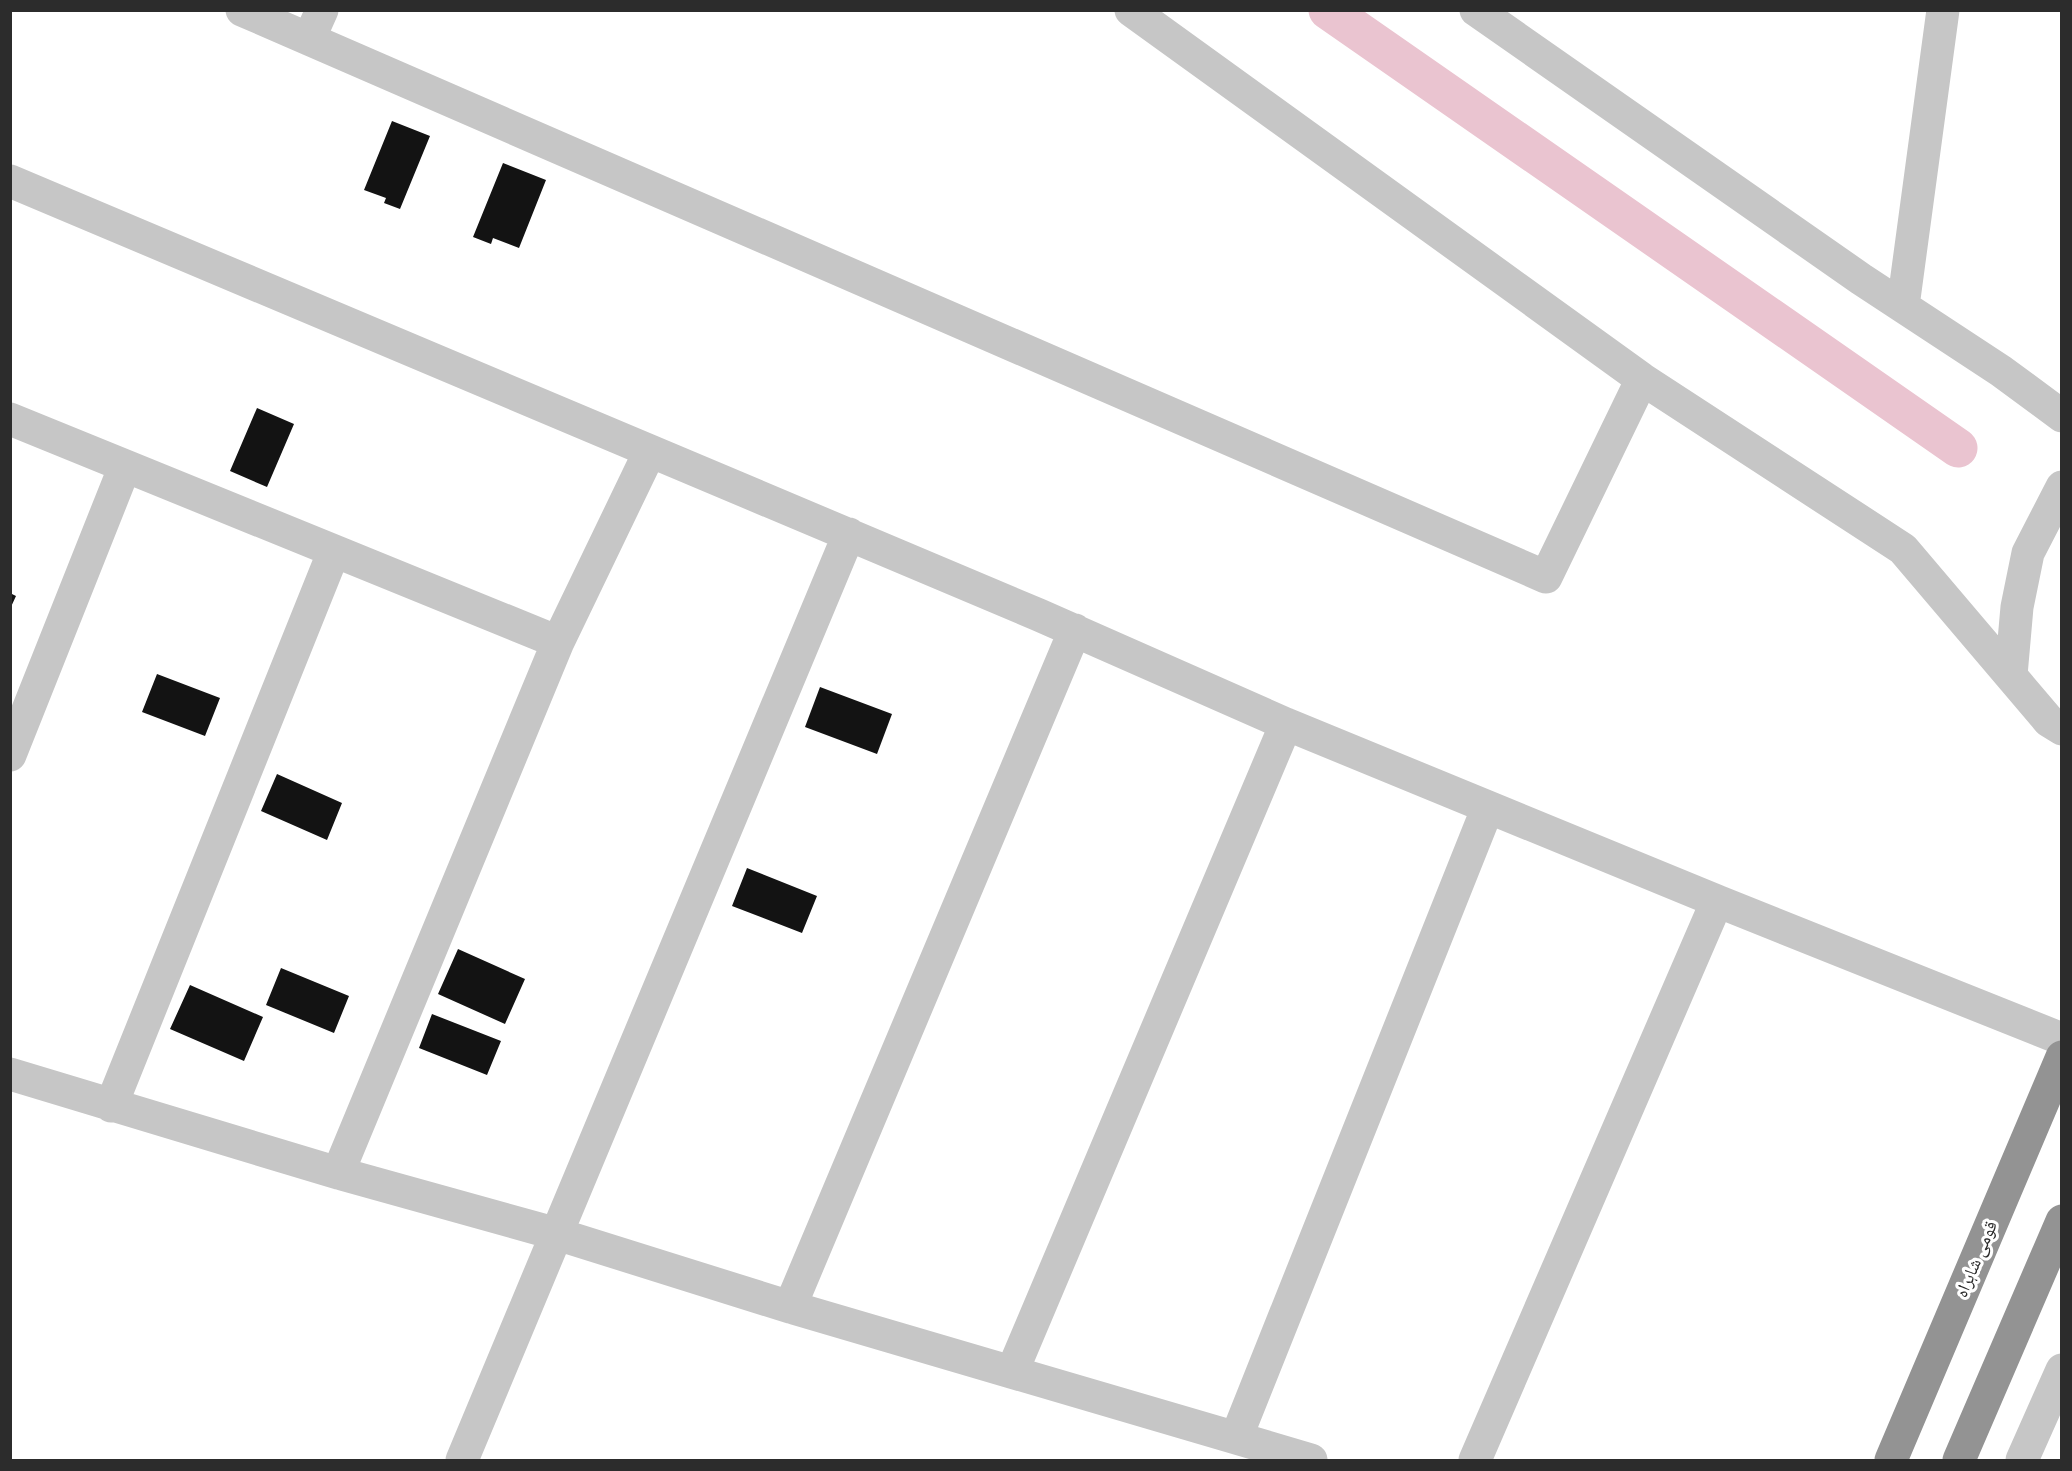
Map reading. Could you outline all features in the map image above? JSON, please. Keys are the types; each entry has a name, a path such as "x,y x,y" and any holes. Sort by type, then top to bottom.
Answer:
{"highway":[{"name":"قومی شاہراہ","path":"1891,1461 2061,1057"},
{"path":"1959,1461 2061,1221"}],"street":[{"path":"242,10 315,25 1545,577 1642,379"},
{"path":"1131,10 1642,379 1904,549 2049,721 2061,729"},
{"path":"1476,10 1862,279 2001,371 2061,416"},
{"path":"1903,306 1943,10"},
{"path":"10,181 1076,630 1286,724 2061,1039"},
{"path":"10,419 558,642"},
{"path":"338,1173 558,642 650,451"},
{"path":"10,755 125,466"},
{"path":"2011,675 2017,606 2028,553 2061,487"},
{"path":"462,1461 849,534"},
{"path":"111,1106 334,551"},
{"path":"790,1307 1076,630"},
{"path":"1012,1372 1286,724"},
{"path":"1236,1438 1488,807"},
{"path":"1475,1461 1717,901"},
{"path":"10,1074 338,1173 557,1234 790,1307 1311,1461"},
{"path":"2022,1461 2061,1370"}],"building":[{"path":"392,121 430,136 400,209 384,203 386,198 364,190"},
{"path":"503,163 546,180 519,248 493,238 491,244 473,237"},
{"path":"257,408 294,424 267,487 230,471"},
{"path":"10,593 16,596 10,609"},
{"path":"157,674 220,698 205,736 142,712"},
{"path":"820,687 892,714 877,754 805,727"},
{"path":"277,774 342,803 327,840 261,811"},
{"path":"747,868 817,896 802,933 732,906"},
{"path":"458,949 525,979 505,1024 438,994"},
{"path":"281,968 349,996 334,1033 266,1005"},
{"path":"190,985 263,1017 244,1061 170,1029"},
{"path":"432,1014 501,1041 487,1075 419,1048"}],"waterway":[{"path":"1328,10 1958,448"}]}
